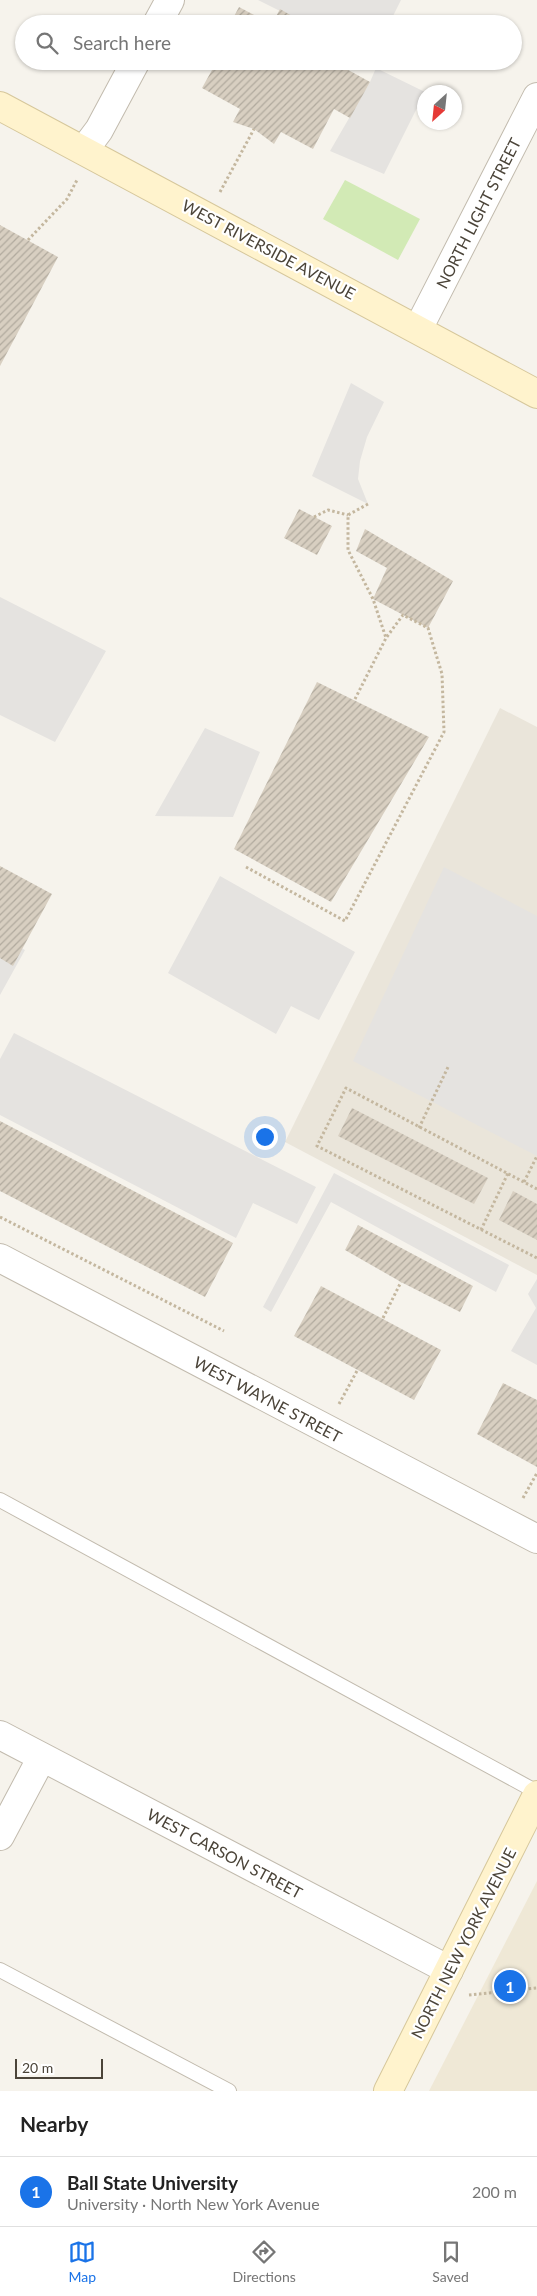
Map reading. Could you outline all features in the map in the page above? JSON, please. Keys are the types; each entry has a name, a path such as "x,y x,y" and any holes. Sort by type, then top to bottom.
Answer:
{"street":[{"path":"162,15 170,0"},
{"path":"84,150 99,130 131,70"},
{"name":"NORTH LIGHT STREET","path":"418,329 537,97"},
{"name":"WEST RIVERSIDE AVENUE","path":"0,106 537,394"},
{"name":"WEST WAYNE STREET","path":"0,1258 537,1539"},
{"name":"WEST CARSON STREET","path":"0,1735 449,1970"},
{"path":"0,1836 42,1757"},
{"name":"NORTH NEW YORK AVENUE","path":"388,2091 535,1805"}],"lane":[{"path":"0,1500 535,1805"},
{"path":"0,1970 229,2091"}],"path":[{"path":"220,192 254,129"},
{"path":"28,240 67,199 78,177"},
{"path":"314,517 328,510 348,515 368,504"},
{"path":"348,515 348,550 373,599 386,638"},
{"path":"246,867 345,920 444,732 442,674 428,628 403,615 386,638 354,700"},
{"path":"419,1128 448,1067"},
{"path":"537,1189 346,1088 317,1146 537,1258"},
{"path":"524,1182 537,1156"},
{"path":"481,1230 508,1173"},
{"path":"0,1217 224,1331"},
{"path":"383,1318 401,1282"},
{"path":"326,1428 358,1369"},
{"path":"469,1995 537,1988"}],"shaded area":[{"path":"258,0 401,0 394,15 288,15"},
{"path":"375,70 380,70 417,88 417,108 384,174 330,151"},
{"path":"351,383 384,402 367,437 360,461 358,479 368,504 312,476"},
{"path":"0,597 106,651 55,742 0,715"},
{"path":"500,708 537,727 537,1275 285,1142"},
{"path":"205,728 260,752 233,817 155,816"},
{"path":"444,867 537,916 537,1156 353,1061"},
{"path":"220,876 355,952 319,1020 291,1006 276,1034 168,973"},
{"path":"0,937 25,950 0,995"},
{"path":"14,1033 316,1187 297,1224 253,1203 236,1238 0,1115 0,1059"},
{"path":"334,1173 509,1265 496,1292 331,1202 271,1312 263,1307"},
{"path":"537,1279 537,1365 511,1351 536,1308 528,1294"},
{"path":"537,1881 537,2091 429,2091"}],"green space":[{"path":"345,180 420,219 398,260 323,219"}],"building":[{"path":"239,7 254,15 235,15"},
{"path":"280,9 290,15 277,15"},
{"path":"212,70 348,70 370,82 350,118 334,109 313,149 281,132 274,144 254,129 233,122 240,109 202,88"},
{"path":"0,225 58,257 0,366"},
{"path":"299,509 332,526 317,555 284,538"},
{"path":"365,529 453,581 428,628 373,599 387,568 356,551"},
{"path":"317,682 429,737 331,902 234,849"},
{"path":"0,866 52,894 13,966 0,958"},
{"path":"352,1108 488,1178 474,1204 338,1136"},
{"path":"0,1121 233,1243 205,1297 0,1191"},
{"path":"513,1191 537,1204 537,1240 499,1220"},
{"path":"358,1225 473,1286 460,1312 401,1282 345,1250"},
{"path":"321,1286 441,1350 414,1400 294,1336"},
{"path":"503,1383 537,1400 537,1467 477,1434"}],"place":[{"name":"Ball State University","path":"510,1986"}]}
